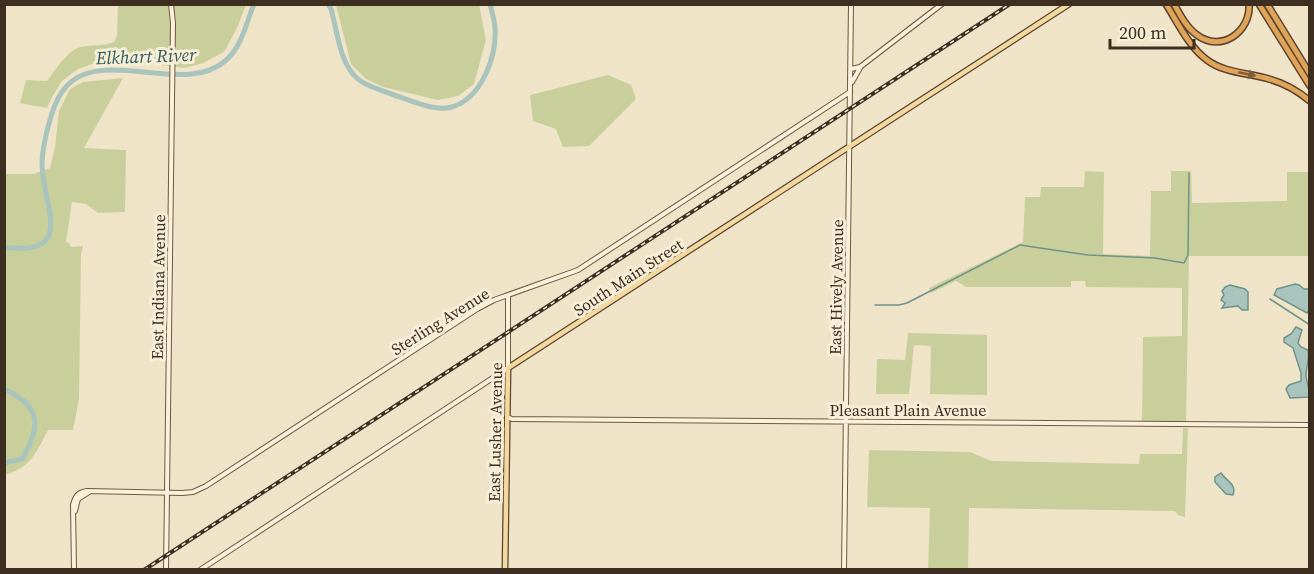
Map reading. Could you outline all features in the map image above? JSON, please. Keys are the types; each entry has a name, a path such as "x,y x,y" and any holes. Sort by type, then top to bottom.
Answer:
{"highway":[{"path":"1166,4 1195,49 1208,61 1222,68 1277,81 1310,101"},
{"path":"1174,4 1195,34 1216,42 1231,38 1242,29 1249,17 1249,4"},
{"path":"1259,4 1310,86"},
{"path":"1267,4 1310,74"}],"main road":[{"name":"South Main Street","path":"508,368 1069,4"},
{"name":"East Lusher Avenue","path":"505,570 508,368"}],"street":[{"name":"East Indiana Avenue","path":"166,570 173,23 171,4"},
{"name":"East Hively Avenue","path":"844,570 852,4"},
{"path":"850,86 860,67 942,4"},
{"path":"851,69 860,67"},
{"name":"Sterling Avenue","path":"74,570 73,505 83,491 188,493 206,486 477,309 508,295 578,270 850,92"},
{"name":"East Lusher Avenue","path":"508,295 508,368"},
{"name":"South Main Street","path":"200,570 508,368"},
{"name":"Pleasant Plain Avenue","path":"507,417 1310,425"}],"green space":[{"path":"118,5 246,5 224,52 203,63 185,68 101,61 78,69 62,81 47,108 20,103 26,80 47,81 62,61 76,49 114,42 117,35"},
{"path":"336,5 479,5 486,40 474,84 458,96 438,100 383,87 366,79 351,64"},
{"path":"608,75 631,85 636,99 589,146 563,147 556,129 533,121 530,95"},
{"path":"123,78 84,148 126,150 125,212 98,213 86,204 72,202 66,242 71,247 83,246 79,399 73,430 48,430 32,458 21,468 5,475 5,174 34,174 50,168 59,111 70,89 83,82"},
{"path":"1085,171 1104,172 1103,254 1150,256 1151,191 1171,191 1171,171 1191,171 1192,203 1287,201 1287,172 1309,172 1309,256 1189,256 1186,422 1142,422 1143,337 1182,336 1182,288 1086,287 1085,281 1071,281 1071,287 966,287 956,281 931,293 929,288 1023,242 1025,197 1040,197 1041,187 1084,187"},
{"path":"908,333 987,335 987,395 930,394 931,346 914,345 909,394 876,394 877,359 905,360"},
{"path":"1183,428 1188,428 1185,517 1178,515 1175,511 969,508 968,569 928,570 930,508 867,507 869,450 970,452 991,461 1139,464 1140,454 1182,454"}],"water":[{"path":"1295,284 1309,289 1307,313 1274,295 1277,289"},
{"path":"1230,285 1248,292 1248,310 1242,310 1238,306 1222,308 1225,303 1221,300 1224,295 1222,291"},
{"path":"1296,327 1302,330 1298,343 1308,350 1306,376 1309,397 1290,398 1286,389 1289,385 1301,381 1301,373 1293,348 1284,342 1284,338"},
{"path":"1221,473 1234,488 1233,495 1226,494 1215,482 1215,477"}],"waterway":[{"name":"Elkhart River","path":"4,247 27,248 41,244 49,235 51,224 42,162 51,116 62,92 77,78 95,71 117,70 164,74 207,71 225,61 236,49 254,4"},
{"name":"Elkhart River","path":"328,4 344,60 357,78 372,87 438,108 452,107 463,102 472,95 485,74 490,63 495,38 495,24 490,4"},
{"path":"875,305 907,303 1020,245 1088,255 1155,258 1184,263 1188,255 1189,173"},
{"path":"1270,299 1310,325"},
{"name":"Elkhart River","path":"4,389 26,403 31,410 35,427 33,437 22,459 4,463"}],"railway":[{"path":"144,570 1010,4"}]}
